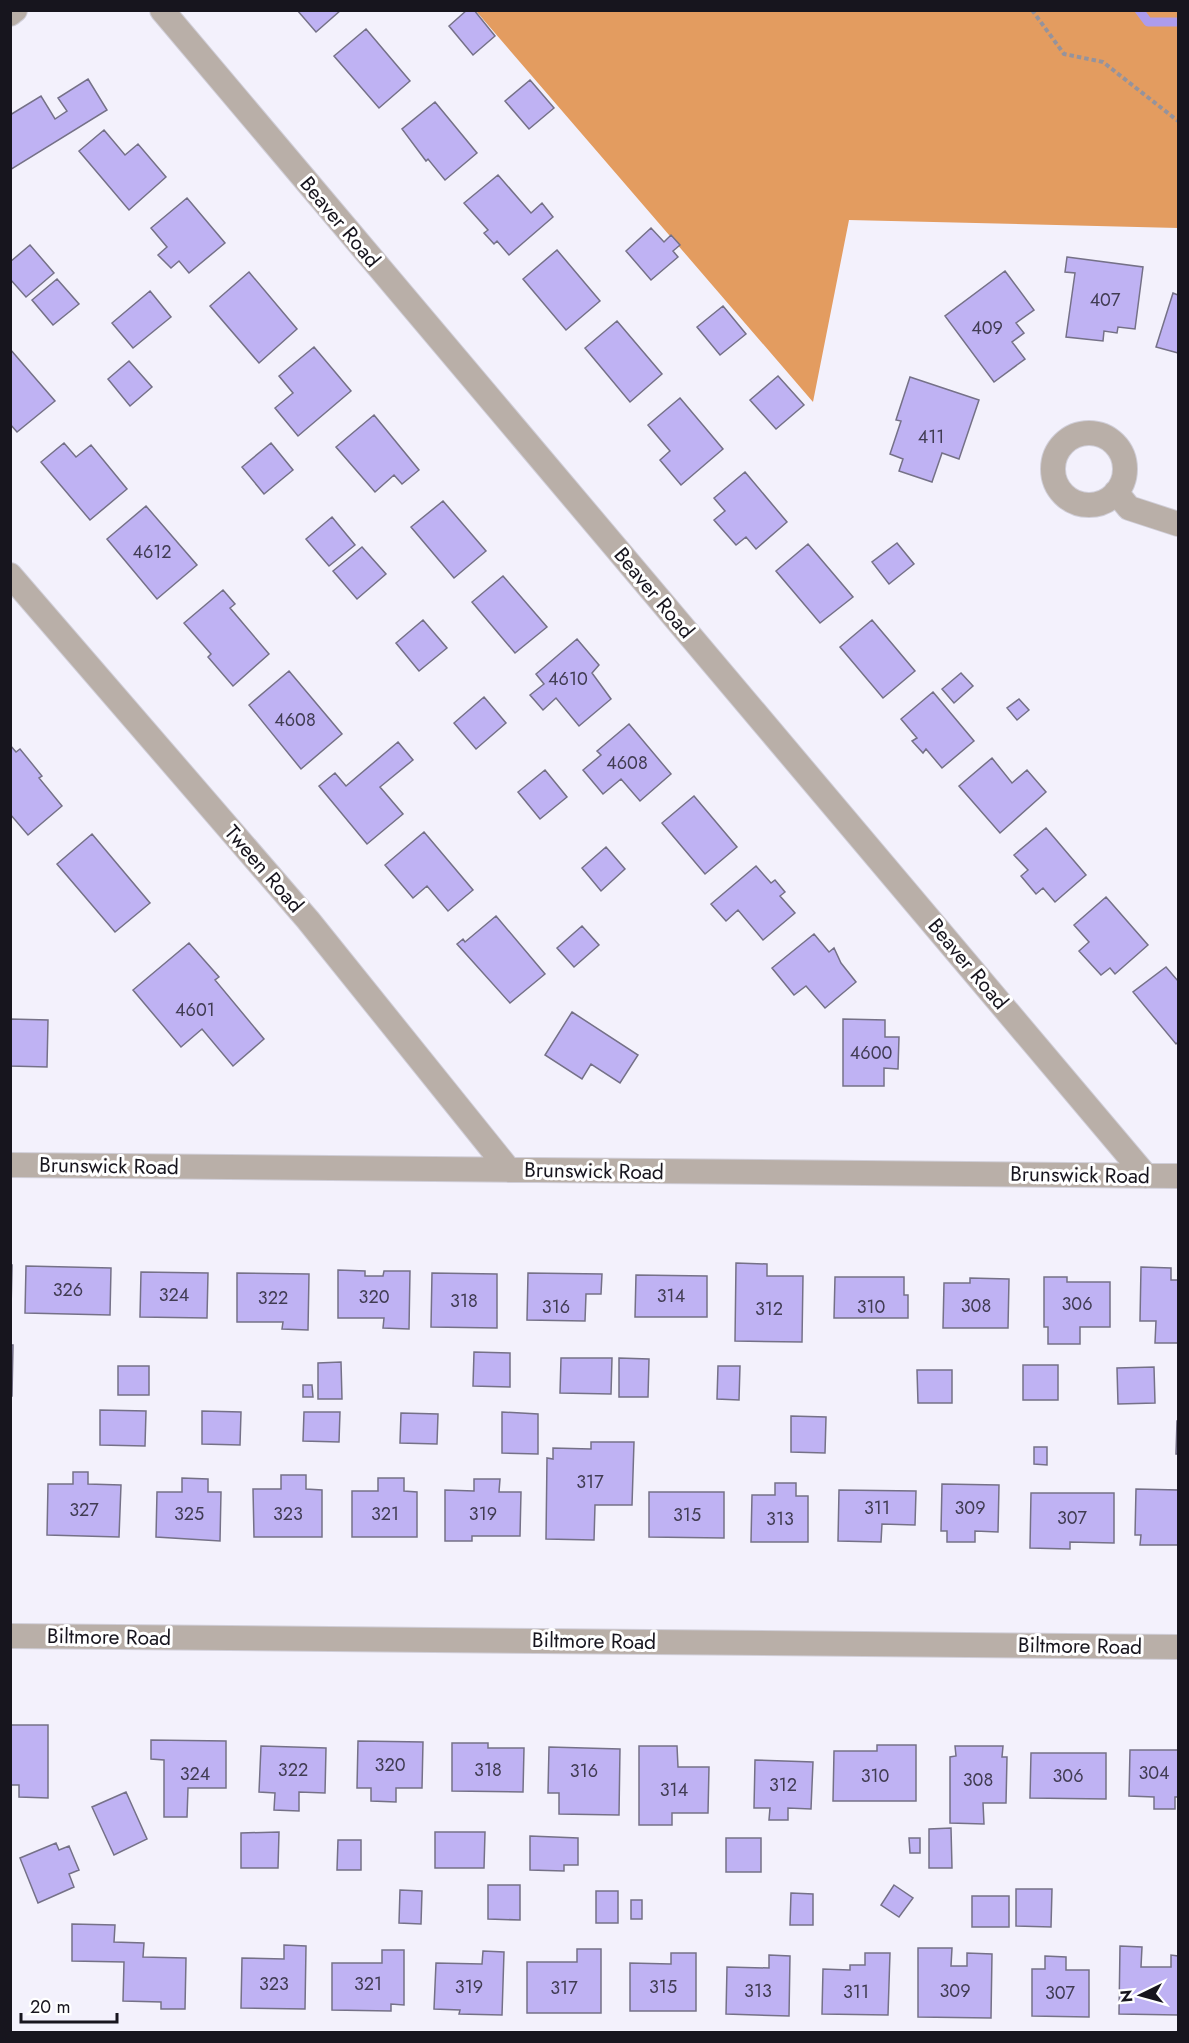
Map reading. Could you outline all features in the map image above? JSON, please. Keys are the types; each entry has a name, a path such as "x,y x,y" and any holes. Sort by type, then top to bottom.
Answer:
{"street":[{"path":"10,14 15,10"},
{"name":"Beaver Road","path":"162,10 1146,1176"},
{"path":"1116,492 1129,508 1179,524"},
{"name":"Tween Road","path":"10,575 308,920 509,1170"},
{"name":"Brunswick Road","path":"10,1165 1179,1176"},
{"name":"Biltmore Road","path":"10,1636 1179,1647"}],"path":[{"path":"966,10 968,13 981,10"},
{"path":"1032,10 1064,54 1103,62 1179,121"}],"shaded area":[{"path":"476,11 1178,11 1178,228 849,220 813,402"}],"building":[{"path":"297,10 341,10 316,32"},
{"path":"467,10 474,10 495,36 473,55 449,26"},
{"path":"366,29 410,81 379,108 334,56"},
{"path":"88,79 107,110 10,170 10,115 41,96 55,119 67,111 58,98"},
{"path":"530,80 554,108 529,129 505,101"},
{"path":"435,102 477,153 445,180 428,159 426,161 402,129"},
{"path":"104,130 125,155 138,144 166,177 129,210 79,151"},
{"path":"498,175 531,213 542,203 553,217 509,255 497,241 494,244 484,233 488,230 464,203"},
{"path":"187,198 225,243 189,273 179,261 171,268 158,255 167,247 151,228"},
{"path":"651,228 664,242 671,235 680,245 673,251 678,257 651,280 626,251"},
{"path":"30,245 54,273 26,297 10,279 10,262"},
{"path":"557,250 600,301 566,330 523,279"},
{"path":"1067,257 1143,267 1135,329 1118,327 1117,333 1104,331 1103,341 1066,337 1075,273 1065,272"},
{"path":"1005,271 1034,310 1016,323 1024,333 1012,342 1025,359 994,382 945,316"},
{"path":"249,272 297,329 259,363 210,306"},
{"path":"57,279 79,304 53,325 32,300"},
{"path":"150,291 171,317 133,348 112,323"},
{"path":"1173,293 1178,295 1178,353 1156,347"},
{"path":"723,306 746,334 720,355 697,327"},
{"path":"617,321 662,374 630,402 585,348"},
{"path":"314,347 351,391 298,436 275,408 293,393 279,376"},
{"path":"10,349 55,401 17,432 10,424"},
{"path":"129,361 152,387 130,406 108,379"},
{"path":"778,376 804,405 776,429 750,400"},
{"path":"910,377 979,400 959,459 942,453 932,482 899,471 903,459 890,454 901,421 896,420"},
{"path":"680,398 723,449 681,485 660,460 670,451 648,425"},
{"path":"374,415 419,470 402,484 394,475 375,492 336,447"},
{"path":"64,443 76,457 91,445 127,489 90,520 41,462"},
{"path":"271,443 293,470 264,494 242,467"},
{"path":"745,472 787,522 756,549 746,537 736,545 714,520 725,511 714,498"},
{"path":"443,501 486,551 454,578 411,527"},
{"path":"146,506 197,565 157,599 107,539"},
{"path":"332,517 355,545 329,566 306,539"},
{"path":"897,543 914,564 889,584 872,562"},
{"path":"808,544 853,597 820,623 776,571"},
{"path":"362,547 386,574 357,599 333,571"},
{"path":"503,576 547,627 515,653 472,602"},
{"path":"223,590 235,604 230,608 269,654 233,686 208,657 211,654 184,623"},
{"path":"423,620 447,648 419,671 396,643"},
{"path":"872,620 915,671 883,698 840,647"},
{"path":"577,639 599,665 592,673 611,699 579,726 556,698 543,710 530,695 544,684 536,674"},
{"path":"289,671 342,734 301,769 249,705"},
{"path":"961,673 973,686 954,703 942,689"},
{"path":"933,692 974,741 942,768 926,749 923,753 912,741 917,738 901,719"},
{"path":"484,697 506,723 476,749 454,723"},
{"path":"1019,699 1029,710 1017,720 1007,708"},
{"path":"629,724 671,774 640,801 621,779 603,794 583,770 601,755 597,751"},
{"path":"398,742 413,760 380,787 403,814 367,844 319,786 335,773 346,786"},
{"path":"10,745 16,752 20,749 42,776 39,778 62,806 28,835 10,814"},
{"path":"992,758 1012,783 1027,770 1046,792 1000,833 959,786"},
{"path":"545,770 567,797 540,819 518,792"},
{"path":"694,796 737,847 705,874 662,823"},
{"path":"1046,828 1086,875 1055,902 1043,888 1036,894 1021,876 1028,870 1014,855"},
{"path":"424,832 473,890 448,911 427,886 413,898 385,865"},
{"path":"92,834 150,903 115,932 57,864"},
{"path":"606,847 625,869 601,891 582,868"},
{"path":"756,866 771,883 775,880 785,892 780,896 795,913 763,940 738,910 726,921 711,904"},
{"path":"1106,897 1148,945 1115,974 1110,968 1101,975 1079,951 1089,942 1074,925"},
{"path":"496,916 545,974 510,1003 457,944 463,939 465,942"},
{"path":"582,926 599,945 574,967 557,948"},
{"path":"814,934 829,952 834,948 841,963 856,982 825,1008 806,986 794,995 772,968"},
{"path":"189,943 219,977 215,980 264,1039 233,1066 202,1029 181,1047 133,990"},
{"path":"1166,967 1178,981 1178,1042 1176,1044 1133,992"},
{"path":"572,1012 638,1055 620,1083 591,1064 582,1079 545,1055"},
{"path":"10,1019 48,1020 47,1067 10,1066"},
{"path":"843,1019 885,1020 885,1037 899,1037 898,1069 884,1068 884,1086 843,1086"},
{"path":"736,1263 767,1264 767,1276 803,1276 802,1342 735,1341"},
{"path":"10,1265 12,1265 11,1311 10,1311"},
{"path":"26,1266 111,1268 110,1315 25,1313"},
{"path":"1141,1267 1171,1268 1171,1280 1178,1280 1178,1343 1155,1343 1156,1321 1140,1321"},
{"path":"338,1270 365,1271 365,1276 383,1276 384,1271 410,1271 409,1329 383,1328 384,1318 338,1318"},
{"path":"141,1272 208,1273 207,1318 140,1317"},
{"path":"237,1273 309,1274 308,1330 282,1329 283,1322 237,1322"},
{"path":"432,1273 497,1274 497,1328 431,1327"},
{"path":"528,1273 602,1274 601,1294 586,1294 585,1321 527,1320"},
{"path":"636,1275 707,1276 707,1317 635,1317"},
{"path":"835,1277 904,1277 904,1295 908,1295 908,1318 834,1318"},
{"path":"1044,1277 1067,1277 1067,1282 1110,1282 1110,1327 1080,1327 1080,1344 1048,1344 1048,1327 1044,1327"},
{"path":"970,1278 1009,1279 1008,1328 943,1328 944,1283 970,1283"},
{"path":"10,1345 13,1345 12,1396 10,1396"},
{"path":"474,1352 510,1353 510,1387 473,1386"},
{"path":"561,1358 612,1358 611,1394 560,1393"},
{"path":"619,1358 649,1359 648,1397 619,1397"},
{"path":"341,1362 342,1399 318,1399 318,1363"},
{"path":"1023,1365 1058,1365 1058,1400 1023,1400"},
{"path":"118,1366 149,1366 149,1395 118,1395"},
{"path":"718,1366 740,1366 739,1400 717,1399"},
{"path":"1154,1367 1155,1403 1118,1404 1117,1368"},
{"path":"917,1370 952,1370 952,1403 918,1403"},
{"path":"303,1385 312,1385 313,1397 303,1397"},
{"path":"100,1410 146,1411 145,1446 100,1445"},
{"path":"202,1411 241,1412 240,1445 202,1444"},
{"path":"304,1412 340,1412 339,1442 303,1441"},
{"path":"502,1412 538,1414 538,1454 502,1453"},
{"path":"401,1413 438,1414 437,1444 400,1443"},
{"path":"791,1416 826,1417 825,1453 791,1452"},
{"path":"1177,1421 1178,1454 1176,1454"},
{"path":"591,1442 634,1442 632,1505 595,1505 594,1540 546,1539 547,1458 553,1459 553,1448 591,1449"},
{"path":"1034,1447 1047,1447 1047,1465 1034,1464"},
{"path":"73,1472 88,1472 88,1484 121,1485 119,1537 47,1535 48,1484 73,1484"},
{"path":"281,1475 306,1475 306,1489 322,1490 322,1537 254,1537 253,1489 281,1489"},
{"path":"182,1478 208,1479 208,1492 221,1492 220,1541 156,1537 157,1492 182,1492"},
{"path":"378,1478 404,1478 404,1491 417,1492 417,1537 352,1537 352,1491 378,1491"},
{"path":"474,1479 500,1479 499,1492 521,1492 520,1536 472,1536 472,1541 445,1541 445,1490 474,1491"},
{"path":"775,1483 796,1483 796,1496 808,1496 808,1542 751,1542 752,1495 775,1495"},
{"path":"942,1484 999,1485 998,1532 975,1531 975,1542 947,1542 947,1531 941,1531"},
{"path":"1136,1489 1178,1490 1178,1545 1140,1545 1141,1535 1135,1535"},
{"path":"839,1490 916,1491 915,1525 882,1524 881,1542 838,1541"},
{"path":"649,1492 724,1492 724,1538 649,1537"},
{"path":"1031,1493 1114,1493 1114,1543 1070,1542 1070,1549 1030,1548"},
{"path":"10,1725 48,1725 48,1798 19,1797 19,1785 10,1785"},
{"path":"151,1740 226,1741 226,1788 188,1788 187,1817 164,1817 164,1760 151,1759"},
{"path":"358,1741 423,1742 422,1788 396,1788 396,1802 371,1801 371,1788 357,1788"},
{"path":"452,1743 488,1743 488,1748 524,1748 523,1792 452,1791"},
{"path":"877,1745 916,1745 916,1801 833,1801 834,1751 877,1751"},
{"path":"261,1746 326,1748 325,1793 299,1792 299,1811 274,1810 275,1793 259,1792"},
{"path":"639,1746 677,1746 678,1767 709,1767 708,1813 672,1813 672,1825 639,1825"},
{"path":"955,1746 1003,1746 1002,1757 1007,1757 1006,1803 983,1803 984,1824 950,1823 950,1757 956,1756"},
{"path":"549,1747 620,1749 619,1815 559,1814 559,1793 548,1793"},
{"path":"1130,1750 1178,1750 1178,1797 1175,1797 1175,1809 1154,1809 1154,1797 1129,1796"},
{"path":"1031,1753 1106,1753 1106,1799 1030,1798"},
{"path":"755,1760 813,1762 811,1809 788,1808 788,1820 769,1820 770,1808 754,1808"},
{"path":"126,1792 147,1839 114,1855 92,1807"},
{"path":"951,1828 952,1868 929,1868 929,1829"},
{"path":"279,1832 278,1868 241,1868 241,1833"},
{"path":"435,1832 485,1832 484,1868 435,1868"},
{"path":"530,1836 578,1838 578,1865 564,1865 564,1871 530,1870"},
{"path":"726,1838 761,1838 761,1872 726,1872"},
{"path":"909,1838 920,1838 920,1853 910,1853"},
{"path":"338,1840 361,1840 361,1870 337,1870"},
{"path":"56,1843 59,1850 69,1846 79,1870 69,1874 74,1887 38,1903 20,1858"},
{"path":"488,1885 520,1885 520,1920 488,1919"},
{"path":"894,1885 913,1898 899,1917 881,1905"},
{"path":"1016,1889 1052,1889 1051,1927 1016,1926"},
{"path":"400,1890 422,1891 421,1924 399,1923"},
{"path":"596,1891 618,1891 618,1923 596,1923"},
{"path":"791,1893 813,1894 813,1925 790,1925"},
{"path":"972,1896 1009,1896 1009,1927 972,1927"},
{"path":"631,1900 642,1900 642,1919 631,1919"},
{"path":"72,1924 115,1925 114,1942 144,1943 143,1957 186,1958 185,2009 161,2009 161,2002 123,2001 124,1962 72,1961"},
{"path":"284,1945 306,1946 305,2009 241,2008 242,1958 284,1959"},
{"path":"1120,1946 1142,1947 1141,1967 1171,1967 1171,1955 1178,1956 1178,2015 1119,2014"},
{"path":"918,1948 952,1948 951,1966 967,1966 967,1953 992,1954 991,2018 918,2017"},
{"path":"577,1949 601,1949 601,2013 527,2013 527,1962 577,1962"},
{"path":"382,1950 404,1950 404,2005 391,2004 391,2011 332,2010 332,1963 382,1963"},
{"path":"483,1951 504,1952 502,2015 459,2014 460,2010 434,2009 436,1963 482,1964"},
{"path":"671,1953 696,1953 696,2011 630,2011 630,1963 671,1964"},
{"path":"865,1953 890,1953 888,2015 822,2014 823,1969 850,1970 850,1965 865,1965"},
{"path":"769,1955 790,1956 789,2016 726,2014 727,1967 769,1968"},
{"path":"1045,1956 1066,1957 1066,1970 1089,1970 1089,2017 1032,2016 1032,1969 1045,1969"}],"waterway":[{"path":"1139,10 1148,22 1178,22"}]}
